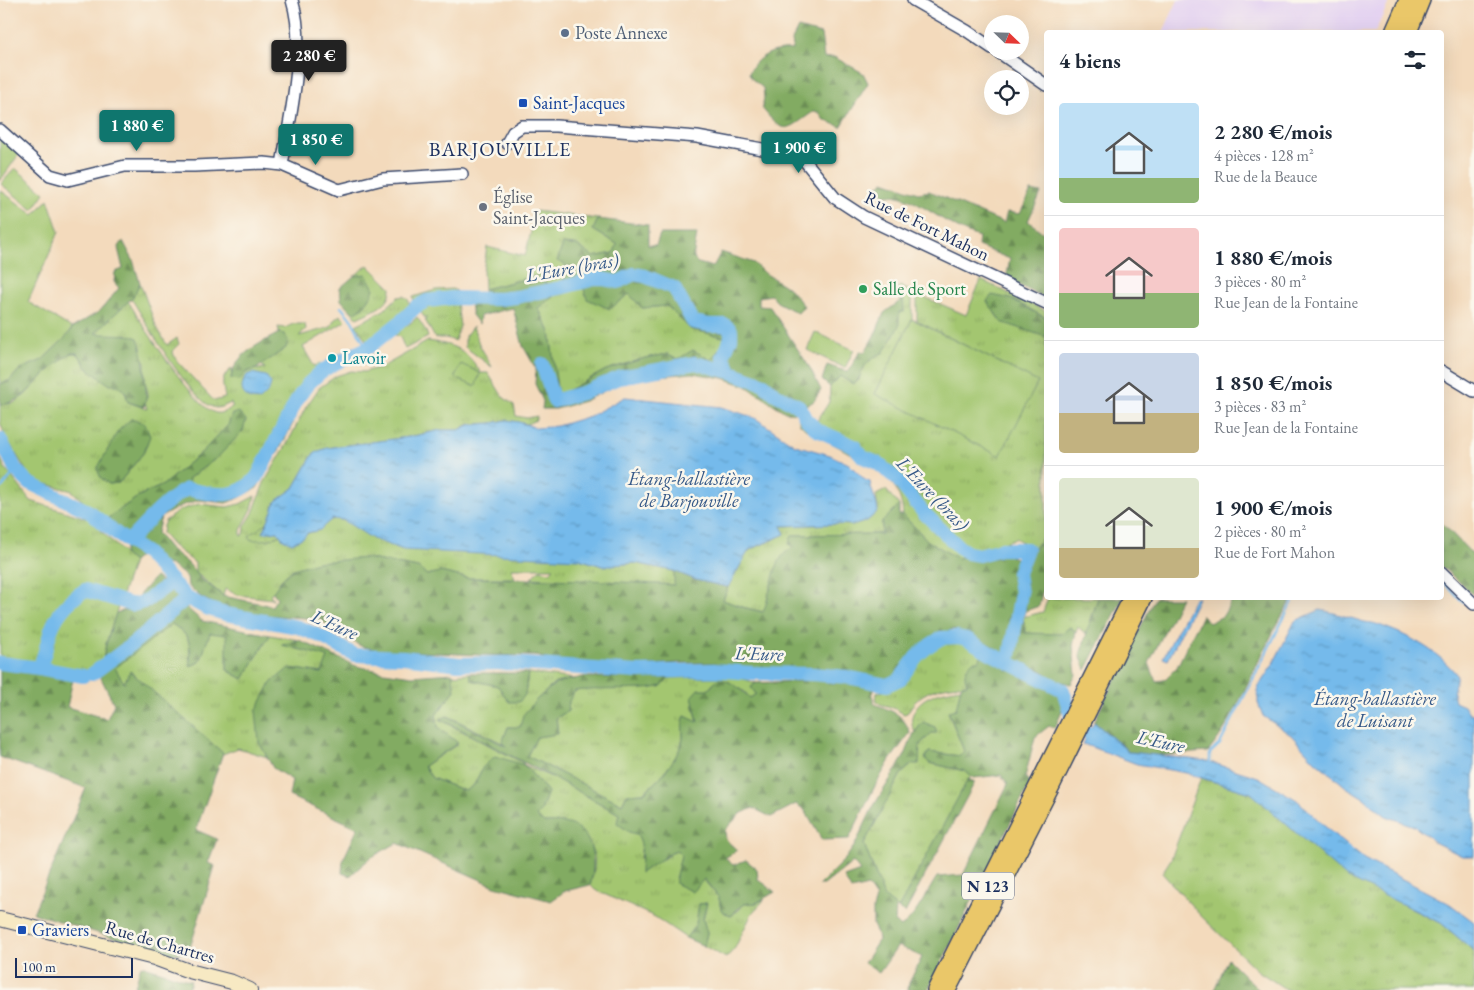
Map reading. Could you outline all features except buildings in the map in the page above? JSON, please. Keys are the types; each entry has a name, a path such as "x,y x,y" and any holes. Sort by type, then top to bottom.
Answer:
{"main road":[{"path":"1394,30 1407,0"},
{"path":"1410,30 1422,0"},
{"name":"N 123","path":"948,990 1109,655 1130,600"},
{"name":"N 123","path":"1109,655 1143,600"},
{"name":"N 123","path":"935,990 1046,784"},
{"name":"Rue de Chartres","path":"0,919 137,954 189,971 232,982 250,990"}],"street":[{"path":"282,165 298,61 297,20 292,0"},
{"path":"913,0 984,43"},
{"path":"1010,60 1044,84"},
{"name":"Rue de Fort Mahon","path":"507,143 514,132 522,126 556,126 715,139 742,146 790,154 805,160 834,198 864,217 1044,302"},
{"path":"0,130 50,175 68,180 124,166 264,163 282,165 339,190 383,179 462,174"},
{"path":"1444,373 1474,391"},
{"path":"1444,575 1474,604"}],"shaded area":[{"path":"1178,0 1390,0 1376,30 1164,30"}],"green space":[{"path":"798,28 821,34 824,58 834,57 863,73 868,83 841,127 823,119 819,112 813,112 792,126 781,127 762,108 763,88 752,79 749,73 756,62 767,54 780,50 793,50 792,40"},
{"path":"0,138 19,154 0,181"},
{"path":"15,168 45,193 33,210 1,184"},
{"path":"884,181 918,193 929,191 1004,223 1007,212 1020,214 1031,191 1041,193 1028,221 1044,233 1044,297 1006,279 1010,259 978,246 979,237 961,230 910,200 892,195 884,195 877,187"},
{"path":"0,190 34,215 48,199 59,232 28,302 72,328 67,336 42,360 20,369 10,380 0,384"},
{"path":"536,211 598,219 593,230 617,244 614,253 593,257 577,245 566,265 564,280 548,286 540,275 484,289 483,271 487,247 525,256"},
{"path":"598,219 648,225 648,245 656,245 660,234 697,234 693,258 698,263 713,267 721,252 754,263 763,272 790,289 804,306 798,313 777,302 771,295 759,297 759,306 770,307 810,368 821,390 814,401 806,406 795,401 800,413 785,412 746,386 723,378 692,373 621,383 584,401 556,409 542,409 543,401 535,384 536,369 523,346 513,308 480,316 479,324 472,315 470,304 482,301 484,289 540,275 554,296 538,308 550,332 558,396 606,370 645,358 668,354 678,359 693,350 711,360 728,338 690,329 667,306 642,308 629,294 610,309 587,299 583,286 569,291 564,284 566,265 557,261 563,244 577,245 593,257 614,253 617,244 593,230"},
{"path":"123,241 133,260 140,283 133,297 95,333 127,335 138,338 144,363 146,399 144,407 128,402 125,391 118,385 110,385 92,372 86,367 77,353 71,353 54,366 26,394 15,401 0,405 0,384 10,380 20,369 42,360 67,336 72,328 100,311 119,288 114,282 115,272 123,269 118,248"},
{"path":"368,265 391,288 390,294 384,304 357,318 353,313 361,308 370,298 366,274 354,276"},
{"path":"366,274 374,289 366,303 353,313 341,300 340,288 354,276"},
{"path":"981,280 1044,310 1044,317 1011,299 987,301 1000,321 1044,335 1044,536 1035,549 1015,538 986,551 957,558 928,541 903,515 898,493 887,479 852,455 805,429 799,423 799,418 817,421 829,402 830,387 840,376 853,384 859,380 861,370 876,355 899,312 904,312 903,299 892,294 900,286 912,292 912,319 875,394 1037,382 917,321 917,294 966,315"},
{"path":"140,283 156,326 167,345 177,338 179,344 172,351 177,361 214,401 225,398 224,379 232,368 231,379 265,368 261,365 286,348 284,334 279,333 278,327 285,328 293,324 305,324 306,329 299,336 331,327 334,320 340,315 346,321 303,347 314,366 320,363 322,366 299,390 250,481 230,490 216,490 193,487 188,479 218,457 228,426 202,452 163,485 139,496 104,521 72,491 39,482 28,474 5,436 0,422 0,405 14,403 70,353 77,353 89,370 121,387 125,391 128,402 147,409 145,402 148,394 145,381 145,362 127,334 112,336 94,334 128,301 182,381 206,408 216,413 233,407 231,403 216,408 206,403 195,393 182,378 131,298","holes":["144,452 119,483 109,484 101,478"]},
{"path":"583,286 629,293 642,308 667,306 690,329 728,338 711,360 678,359 668,354 645,358 606,370 557,396 550,332 538,307 554,296"},
{"path":"452,289 459,294 430,296 415,304 413,297 436,290"},
{"path":"992,295 1011,299 1044,317 1044,336 1001,322 987,301"},
{"path":"403,296 408,299 410,306 378,335 367,342 356,325 384,310 398,297"},
{"path":"903,299 904,312 899,312 899,326 883,353 874,357 864,367 859,380 853,384 840,376 830,387 822,380 827,365 848,372 860,351 865,352 884,313"},
{"path":"457,302 460,326 455,341 446,338 435,338 425,320 427,317 424,317 419,309 426,306"},
{"path":"417,317 428,337 405,349 400,337 393,334"},
{"path":"912,319 1038,382 1000,456 875,394"},
{"path":"473,326 479,344 492,367 465,347 465,336"},
{"path":"815,332 854,350 845,368 807,350"},
{"path":"279,333 284,334 288,340 286,348 256,369 246,372 240,380 231,379 237,363 248,351"},
{"path":"428,341 446,344 465,353 481,373 488,373 503,397 514,405 516,416 527,418 537,416 536,420 527,424 507,420 469,424 459,430 441,430 409,437 327,448 314,453 294,488 276,501 267,523 250,536 268,540 280,535 283,539 320,530 328,522 336,519 345,521 355,527 579,559 603,566 635,563 674,571 675,585 531,578 539,570 550,572 554,568 511,568 515,578 467,578 440,572 427,575 418,568 365,558 349,561 273,592 270,594 273,599 238,595 225,589 223,596 195,572 195,563 172,545 162,533 165,521 180,510 199,504 227,507 240,504 255,496 252,509 241,530 241,536 244,534 245,526 253,513 264,483 306,407 319,388 336,376 351,371 364,372 384,366"},
{"path":"461,364 480,373 476,385 474,386 455,378"},
{"path":"239,412 246,420 243,431 218,457 188,479 193,487 177,492 128,539 104,521 139,496 163,485 202,452 228,425 232,414"},
{"path":"132,418 145,424 150,436 144,452 119,483 109,484 101,478 97,469 118,431"},
{"path":"289,420 293,423 257,488 226,503 199,500 181,506 161,517 157,533 169,548 188,563 201,579 223,596 272,606 277,598 273,592 282,579 293,569 317,562 365,558 418,568 427,575 440,572 467,578 589,580 674,585 674,571 696,580 728,587 723,600 763,612 777,565 785,553 795,547 789,544 792,535 882,534 882,522 899,505 899,515 903,515 928,541 957,558 1002,553 1016,558 1021,565 1044,536 1044,583 1039,606 1025,611 1023,620 1026,633 1061,634 1070,627 1076,632 1073,646 1076,675 1071,684 1054,680 1044,672 1003,655 994,647 953,629 932,638 917,649 898,676 888,681 832,671 782,672 712,663 678,663 614,668 559,663 537,656 377,650 361,646 340,635 320,619 263,615 223,608 202,598 188,586 187,577 171,565 159,563 146,553 133,562 124,555 125,547 178,496 187,491 216,496 233,495 250,487 258,479"},
{"path":"0,458 5,468 31,501 89,519 133,562 106,643 100,676 49,665 0,659"},
{"path":"886,490 899,505 882,522 882,534 792,535 796,546 770,586 769,599 764,612 723,600 748,551 785,534 781,526 855,525 867,521 878,511 876,495"},
{"path":"268,522 266,527 277,531 280,535 268,540 251,540 249,536"},
{"path":"1444,525 1474,556 1474,595 1444,569"},
{"path":"155,577 169,587 188,609 202,621 270,635 243,679 227,670 227,635 210,633 200,662 190,666 189,641 184,633 172,624 115,668 124,683 130,671 223,753 196,830 217,839 208,863 215,866 189,951 169,955 33,913 86,788 0,757 0,669 73,679 67,707 107,719 114,704 100,676 106,644 116,613 139,606 139,595"},
{"path":"1047,600 1097,600 1086,634 1078,627 1076,632 1070,627 1061,635 1026,633 1023,617 1043,612"},
{"path":"1097,600 1122,600 1086,670 1080,655"},
{"path":"1154,600 1180,600 1149,663 1156,681 1164,680 1177,667 1202,615 1209,623 1223,616 1232,600 1291,600 1230,719 1208,752 1148,756 1129,752 1094,722"},
{"path":"172,624 187,638 190,666 200,662 210,632 228,635 227,670 243,679 270,635 299,640 284,645 329,657 322,673 289,668 259,742 267,757 238,748 223,754 130,671 124,684 115,668"},
{"path":"954,639 968,644 982,655 967,684 928,692 904,714 877,701 875,698 877,693 894,687 908,679 925,651"},
{"path":"299,640 356,666 412,676 452,673 455,690 436,715 438,727 458,743 424,766 432,778 465,791 474,785 483,767 495,756 524,765 548,792 541,811 536,816 544,823 561,823 573,826 587,838 593,856 590,885 565,891 551,901 495,886 397,843 370,858 350,876 342,873 343,860 358,828 289,796 292,780 273,768 259,742 256,711 271,683 289,668 322,673 328,657 282,645"},
{"path":"982,655 996,658 1060,692 1064,705 1055,728 1049,726 1035,737 1025,777 1030,783 928,990 908,990 909,983 922,957 898,946 879,973 864,963 878,941 873,925 873,909 876,898 868,886 851,890 844,877 860,871 853,862 824,885 819,885 846,858 855,845 873,807 905,755 914,733 923,722 935,727 937,733 932,733 920,744 919,764 912,764 901,774 864,844 884,897 896,907 895,922 900,927 915,912 937,877 963,875 1008,784 1001,775 973,778 965,771 929,763 925,758 929,752 960,756 964,751 948,711 956,709 961,686 967,684 965,674 967,669 973,661 978,661"},
{"path":"470,673 471,680 498,686 509,702 525,695 528,673 574,679 555,683 536,700 520,728 508,727 502,743 448,716 441,720 524,765 483,767 474,785 465,791 432,778 424,766 458,744 438,727 436,715 455,690 452,675"},
{"path":"470,673 528,673 525,695 519,702 509,702 498,686 471,680"},
{"path":"822,676 876,685 872,696 875,704 901,717 910,733 890,760 875,786 849,839 822,840 805,810 796,804 771,817 753,808 740,814 725,830 726,840 737,850 725,858 733,865 746,860 757,869 758,879 775,892 756,903 744,904 730,916 721,910 719,898 704,879 693,892 676,884 681,854 676,850 640,873 641,843 637,834 629,832 617,823 619,814 440,719 447,716 506,746 502,743 508,727 520,727 523,715 536,700 556,683 583,677 670,678 661,686 654,688 575,691 569,701 568,711 556,718 558,734 537,737 527,756 622,804 627,794 644,793 671,764 682,743 685,716 698,722 692,696 698,689 709,689 718,679 722,679 735,686 750,698 756,694 751,687 756,683 800,681"},
{"path":"738,677 756,683 751,687 756,694 750,698 744,691 713,684 709,689 692,696 698,723 685,716 682,743 671,764 661,777 643,793 627,794 622,804 527,756 537,737 558,733 556,718 568,711 569,699 575,691 660,687 670,678"},
{"path":"961,688 956,709 948,712 964,751 960,756 929,752 929,763 965,771 971,776 898,909 884,897 864,844 901,774 913,764 920,744 932,733 923,722 915,732 912,726 912,717 915,710 919,704 932,695"},
{"path":"524,765 558,780 619,814 629,832 637,834 642,843 640,860 663,859 676,850 681,854 675,878 703,879 719,898 721,910 730,916 744,904 756,903 765,899 752,913 735,948 726,958 704,946 707,933 703,919 707,903 699,904 696,924 686,938 655,917 595,890 590,885 594,863 594,855 591,848 564,823 544,823 535,816 548,792"},
{"path":"1201,778 1251,793 1411,909 1441,923 1474,951 1474,990 1287,990 1258,971 1200,915 1162,873 1171,859"},
{"path":"968,779 975,782 905,913 898,909"},
{"path":"707,903 703,919 707,933 704,946 686,938 696,924 699,904"},
{"path":"1228,959 1259,990 1214,990"},
{"path":"141,965 191,981 188,990 134,990"}],"water":[{"path":"252,373 266,376 271,383 269,391 260,400 250,399 244,394 242,388 247,375"},
{"name":"Étang-ballastière de Barjouville","path":"625,397 722,407 755,418 795,445 830,455 849,464 865,480 870,482 878,511 867,521 855,525 781,526 785,534 749,550 728,587 696,580 674,571 635,563 603,566 579,559 403,550 373,539 343,520 332,519 320,530 307,533 304,537 292,543 283,539 277,531 263,533 276,501 294,488 314,453 327,448 409,437 441,430 459,430 469,425 507,420 537,428 557,426 590,416"},
{"path":"1193,600 1197,600 1168,660 1163,658"},
{"name":"Étang-ballastière de Luisant","path":"1320,610 1363,622 1374,623 1410,638 1431,650 1457,675 1453,693 1455,702 1464,706 1470,714 1474,714 1474,856 1462,856 1436,843 1414,826 1386,816 1364,798 1346,787 1314,760 1291,735 1263,716 1258,703 1258,687 1272,666 1295,621"},
{"path":"1094,722 1129,752 1207,761 1258,777 1297,800 1331,832 1364,859 1450,904 1474,922 1474,951 1441,923 1346,877 1251,793 1186,773 1137,764 1083,744"}],"waterway":[{"name":"L'Eure (bras)","path":"128,542 164,506 187,489 225,494 233,493 249,485 257,477 298,398 308,384 332,365 369,347 417,306 427,301 451,298 499,299 516,297 598,278 618,282 634,274 645,276 674,288 693,322 725,325 731,330 731,338 723,357 731,372 764,384 775,394 799,406 806,419 817,430 854,446 863,457 877,463 897,479 923,512 959,547 968,553 979,555 1001,549 1027,549 1018,573 1021,593 1009,661"},
{"path":"341,307 351,319 367,348"},
{"path":"542,364 554,401 585,392 621,377 695,363 731,372"},
{"name":"L'Eure","path":"0,439 16,470 29,483 88,511 121,537 146,553 187,598 206,608 225,614 298,627 320,636 355,655 403,657 459,664 508,663 638,672 714,670 813,674 847,677 887,685 900,679 917,656 930,645 941,638 957,637 967,639 992,654 1063,690 1074,725 1104,742"},
{"path":"0,490 16,470"},
{"path":"0,663 39,668 54,622 67,604 85,590 133,605 146,601 172,582"},
{"path":"1444,583 1463,602"},
{"path":"92,674 131,645 187,598"},
{"path":"1210,764 1210,753 1220,744 1293,600"},
{"path":"39,668 83,676"}],"place":[{"name":"Poste Annexe","path":"565,33"},
{"name":"Saint-Jacques","path":"523,103"},
{"name":"Église Saint-Jacques","path":"483,207"},
{"name":"Salle de Sport","path":"863,289"},
{"name":"Lavoir","path":"332,358"},
{"name":"Graviers","path":"22,930"}],"district":[{"name":"BARJOUVILLE","path":"500,149"}]}
